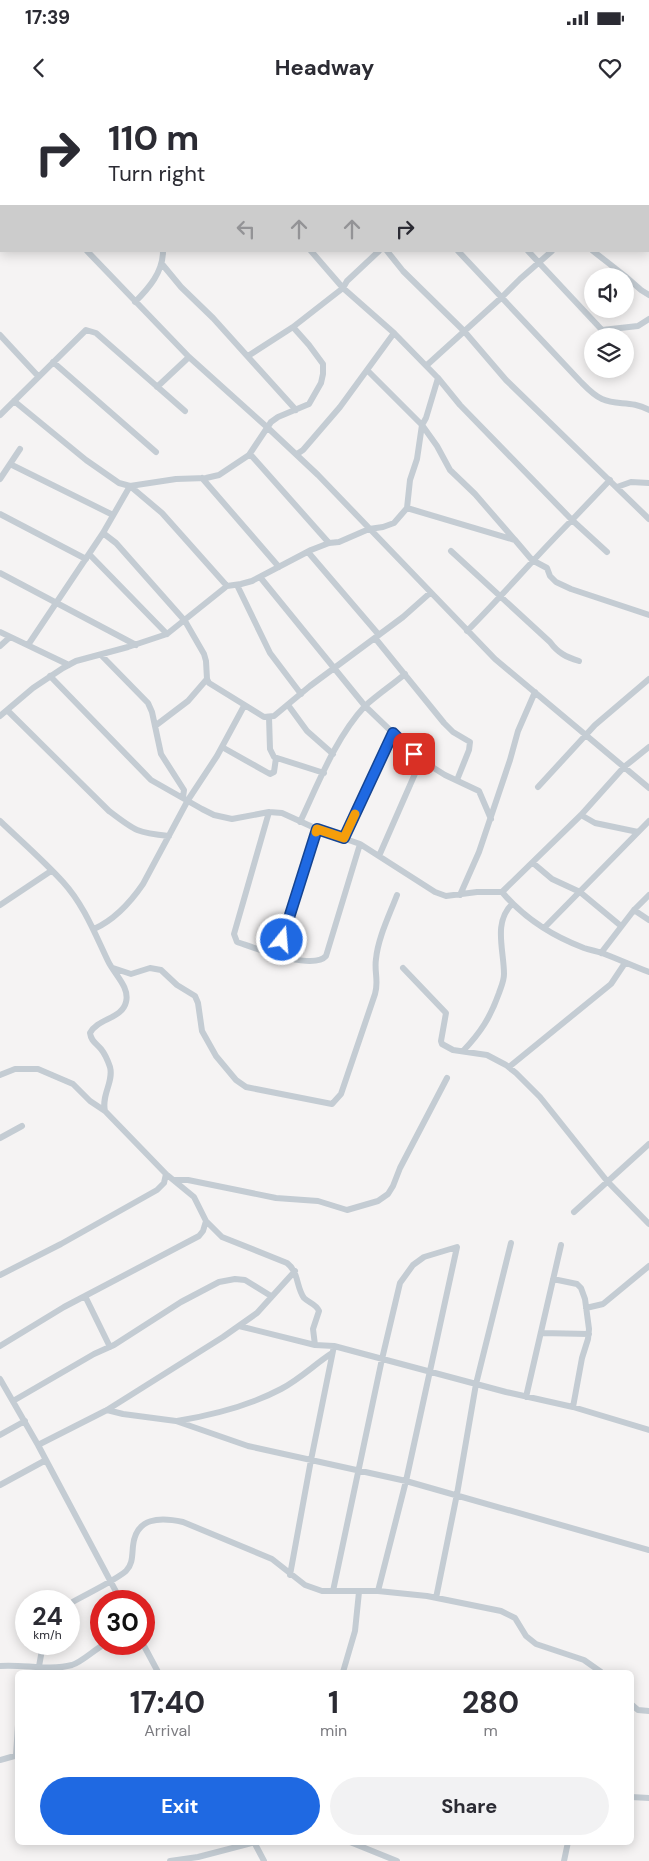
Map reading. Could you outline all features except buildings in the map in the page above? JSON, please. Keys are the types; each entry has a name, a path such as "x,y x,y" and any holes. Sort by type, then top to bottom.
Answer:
{"street":[{"path":"88,252 189,357 297,454 495,659 649,788"},
{"path":"135,302 149,288 162,264 163,252"},
{"path":"312,252 343,288 427,365 460,405 572,520 607,552"},
{"path":"248,356 293,327 343,288 378,252"},
{"path":"388,252 403,271 464,331 506,380 649,519"},
{"path":"459,252 596,396 603,400 632,403 649,410"},
{"path":"529,252 602,330 642,325 649,327"},
{"path":"427,365 551,252"},
{"path":"595,252 615,268"},
{"path":"162,264 181,287 213,318 296,410"},
{"path":"634,284 649,295"},
{"path":"642,325 649,320"},
{"path":"130,486 219,475 243,461 278,417 309,404 316,394 323,374 323,364 310,345 293,327"},
{"path":"0,414 83,331 91,330 185,412"},
{"path":"297,454 303,450 340,407 394,333"},
{"path":"0,336 38,376"},
{"path":"157,387 189,357"},
{"path":"53,362 156,452"},
{"path":"367,370 422,425 437,446 450,470 476,494 532,560 547,568 550,576 556,582 571,589 649,615"},
{"path":"0,716 33,688 70,665 167,634 227,586 260,578 308,552 394,523 408,508 410,480 418,459 422,425 426,418 438,378"},
{"path":"14,401 86,460 120,483 130,486 162,513 227,586"},
{"path":"0,479 20,449"},
{"path":"250,454 329,544"},
{"path":"10,464 114,515"},
{"path":"202,478 279,567"},
{"path":"467,630 610,480"},
{"path":"617,487 632,482 649,483"},
{"path":"28,646 114,515 130,486"},
{"path":"408,508 515,540"},
{"path":"0,514 87,556 167,634"},
{"path":"102,533 116,544 184,621 204,654 206,661 206,679 188,701 155,726"},
{"path":"451,551 550,642 554,649 563,656 580,661"},
{"path":"308,552 377,636 444,724 470,742 469,750 457,780"},
{"path":"0,573 136,644"},
{"path":"260,578 366,706 393,733 421,760 480,791 490,819"},
{"path":"237,585 270,653 301,694"},
{"path":"206,679 220,691 258,714 269,717 274,716 334,668 403,617 430,593"},
{"path":"0,632 70,665"},
{"path":"0,646 10,637"},
{"path":"101,655 148,703 152,712 161,754 184,790 186,798"},
{"path":"300,822 333,754 353,722 366,706 405,674"},
{"path":"50,676 151,780 214,815 232,819 269,812 282,813 317,829 360,844 435,892 446,896 477,892 502,892 581,815 624,767 649,747"},
{"path":"538,787 586,735 649,680"},
{"path":"460,895 479,852 518,731 535,692"},
{"path":"288,705 307,731 333,754"},
{"path":"94,929 107,923 134,897 143,884 169,836 186,798 222,747 244,706"},
{"path":"7,710 109,811 142,834 169,836"},
{"path":"269,717 270,749 274,757 324,773"},
{"path":"344,838 393,733"},
{"path":"222,747 270,774 274,772 276,758"},
{"path":"379,856 421,760"},
{"path":"269,812 234,934 237,942 277,955 313,962 323,959 326,956 360,844"},
{"path":"581,815 595,823 638,832"},
{"path":"544,928 649,821"},
{"path":"0,822 63,882 75,898 94,929 112,968 126,991 126,1004 122,1011 98,1023 90,1033 91,1038 102,1049 111,1070 110,1081 104,1098 105,1111"},
{"path":"277,955 317,829"},
{"path":"533,863 552,879 580,892 621,926"},
{"path":"0,905 51,871"},
{"path":"502,892 512,904 544,928 585,948 649,972"},
{"path":"112,968 130,974 150,968 161,970 177,985 195,996 198,1002 202,1030 216,1056 236,1080 246,1087 332,1104 340,1094 375,994 377,980 376,960 380,942 397,895"},
{"path":"601,953 634,910 649,895"},
{"path":"463,1051 485,1027 497,998 504,974 500,936 504,915 512,904"},
{"path":"634,910 649,920"},
{"path":"509,1067 611,984 624,963"},
{"path":"403,968 446,1013 441,1041 444,1047 487,1055 509,1067 540,1097 607,1181 649,1224"},
{"path":"0,1075 15,1069 38,1069 73,1084 90,1101 105,1111 166,1174 194,1197 206,1222 222,1237 287,1263 295,1271 304,1298 316,1305 319,1311 313,1329 315,1345"},
{"path":"175,1180 188,1180 276,1198 318,1201 347,1210 378,1201 388,1194 393,1186 400,1168 447,1078"},
{"path":"0,1138 22,1126"},
{"path":"574,1212 607,1181 648,1147"},
{"path":"0,1275 61,1244 157,1190 164,1183 166,1174"},
{"path":"0,1346 85,1296 199,1236 206,1222"},
{"path":"436,1598 458,1494 476,1384 511,1243"},
{"path":"526,1397 560,1245"},
{"path":"333,1592 400,1282 413,1265 424,1257 457,1247 406,1481 378,1592"},
{"path":"586,1308 603,1304 649,1266"},
{"path":"38,1445 107,1410 239,1326 257,1313 295,1271"},
{"path":"13,1401 94,1354 110,1347 180,1302 219,1282 235,1279 246,1280 271,1296"},
{"path":"553,1279 577,1284 581,1288 586,1308 589,1334 574,1394 573,1407"},
{"path":"85,1296 110,1347"},
{"path":"239,1326 430,1370 526,1397 573,1407 626,1425 649,1430"},
{"path":"541,1332 589,1334"},
{"path":"176,1421 222,1412 282,1388 333,1349"},
{"path":"290,1575 333,1349"},
{"path":"0,1380 38,1445 115,1590"},
{"path":"107,1410 176,1421 248,1446 458,1494 649,1550"},
{"path":"0,1435 25,1422"},
{"path":"0,1485 46,1460"},
{"path":"80,1598 125,1572 130,1566 134,1538 146,1522 168,1518 183,1522 272,1559 305,1585 322,1591 378,1592 436,1598 502,1611 515,1618 526,1636 536,1644 584,1660 598,1670"},
{"path":"344,1670 355,1631 359,1592"},
{"path":"0,1666 14,1665 38,1670 73,1665 90,1654"},
{"path":"38,1670 41,1655"},
{"path":"150,1655 157,1670"},
{"path":"634,1707 638,1710 649,1711"},
{"path":"0,1760 15,1756"},
{"path":"634,1797 649,1798"},
{"path":"170,1861 198,1857 247,1845"},
{"path":"256,1845 264,1861"},
{"path":"357,1845 397,1861"},
{"path":"564,1861 567,1845"}],"slow traffic":[{"path":"316,832 317,829 344,838 355,814"}],"route":[{"path":"282,940 317,829 344,838 393,733 414,754"}]}
